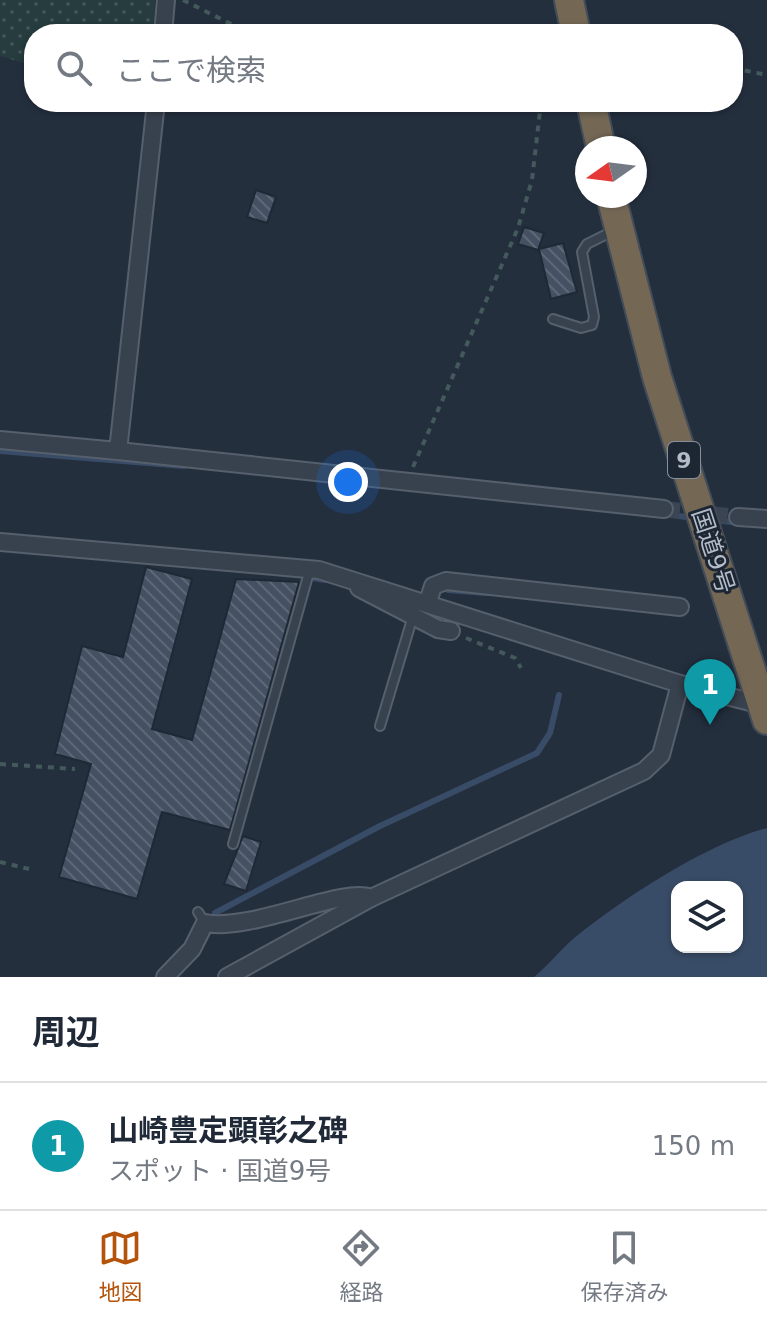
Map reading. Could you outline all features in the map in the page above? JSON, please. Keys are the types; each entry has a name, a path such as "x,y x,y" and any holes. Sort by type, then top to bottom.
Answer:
{"highway":[{"path":"569,0 574,24"},
{"path":"593,112 598,136"},
{"name":"国道9号","path":"614,208 657,377 765,714"}],"street":[{"path":"164,24 166,0"},
{"path":"118,451 155,112"},
{"path":"0,440 664,509"},
{"path":"738,517 767,519"},
{"path":"0,542 310,569 338,575 765,714"},
{"path":"338,575 438,629 451,631"},
{"path":"428,602 433,586 446,581 680,607"},
{"path":"227,977 371,898 644,771 661,755 680,684"},
{"path":"165,977 192,949 202,917 241,923 352,894 371,898"}],"lane":[{"path":"553,319 581,328 592,325 594,317 581,257 583,248 618,229"},
{"path":"233,844 310,569"},
{"path":"380,726 413,616"}],"path":[{"path":"183,0 231,24"},
{"path":"743,70 767,75"},
{"path":"408,481 522,217 532,180 540,112"},
{"path":"451,631 515,658 521,668"},
{"path":"0,764 75,769"},
{"path":"0,862 29,869"}],"green space":[{"path":"0,0 155,0 154,24 24,24 24,63 0,56"}],"water":[{"path":"767,828 767,977 534,977 574,938 617,906 666,874 718,846"}],"building":[{"path":"256,190 276,197 267,223 247,217"},
{"path":"524,227 544,233 538,250 518,244"},
{"path":"563,243 577,292 551,299 539,249"},
{"path":"146,567 192,579 152,729 192,740 236,579 299,582 230,830 162,812 137,899 59,877 91,764 55,754 82,646 123,657"},
{"path":"243,836 261,842 246,891 224,884"}],"waterway":[{"path":"0,451 184,466"},
{"path":"665,514 693,518"},
{"path":"712,520 741,523"},
{"path":"313,578 325,580"},
{"path":"448,590 486,593"},
{"path":"215,913 380,826 537,753 550,733 559,695"}],"tunnel":[{"path":"664,509 738,517"}],"place":[{"name":"山崎豊定顕彰之碑","path":"710,725"}]}
